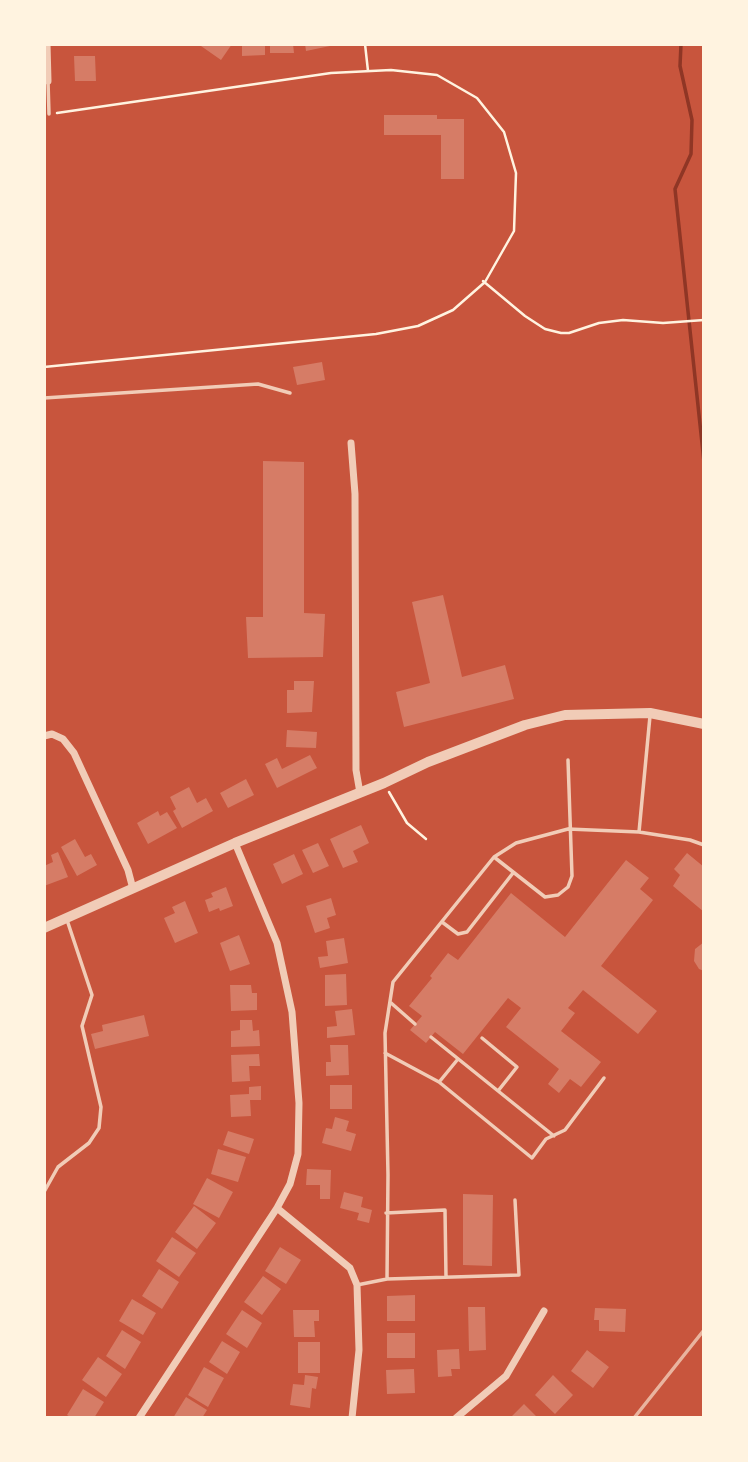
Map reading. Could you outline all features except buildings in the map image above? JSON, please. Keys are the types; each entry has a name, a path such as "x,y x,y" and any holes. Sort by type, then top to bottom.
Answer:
{"street":[{"path":"47,44 48,81"},
{"path":"351,443 355,494 356,770 360,793"},
{"path":"44,928 428,762 525,725 565,715 650,713 704,724"},
{"path":"44,736 52,734 63,739 74,753 128,870 132,889"},
{"path":"139,1418 276,1208 290,1184 298,1154 299,1103 292,1012 276,943 235,844"},
{"path":"276,1208 350,1268 357,1285 359,1350 352,1418"},
{"path":"456,1418 506,1376 544,1311"}],"lane":[{"path":"48,81 49,114"},
{"path":"44,398 258,384 290,393"},
{"path":"639,832 650,713"},
{"path":"494,857 545,897 558,895 568,887 572,876 568,760"},
{"path":"387,1279 385,1033 393,982 494,857 516,843 571,830 639,832 690,840 704,845"},
{"path":"442,922 458,934 467,932 513,873"},
{"path":"44,1192 58,1167 89,1143 99,1128 101,1107 82,1026 92,995 67,920"},
{"path":"390,1002 415,1024"},
{"path":"431,1037 554,1136"},
{"path":"482,1038 517,1067 498,1091"},
{"path":"385,1052 439,1082 532,1158 546,1139 565,1130 604,1078"},
{"path":"439,1082 458,1059"},
{"path":"357,1285 387,1279 519,1275 515,1200"},
{"path":"386,1213 446,1210 446,1277"}],"path":[{"path":"365,44 368,71"},
{"path":"44,367 376,334 418,326 453,310 484,281 514,231 516,173 505,132 477,98 437,75 391,70 331,73 49,114"},
{"path":"484,281 525,316 545,328 561,333 623,320 663,323 704,320"},
{"path":"384,783 407,822 425,839"}],"waterway":[{"path":"681,44 680,66 692,120 691,154 675,189 704,462"}],"railway":[{"path":"634,1418 704,1330"}]}
